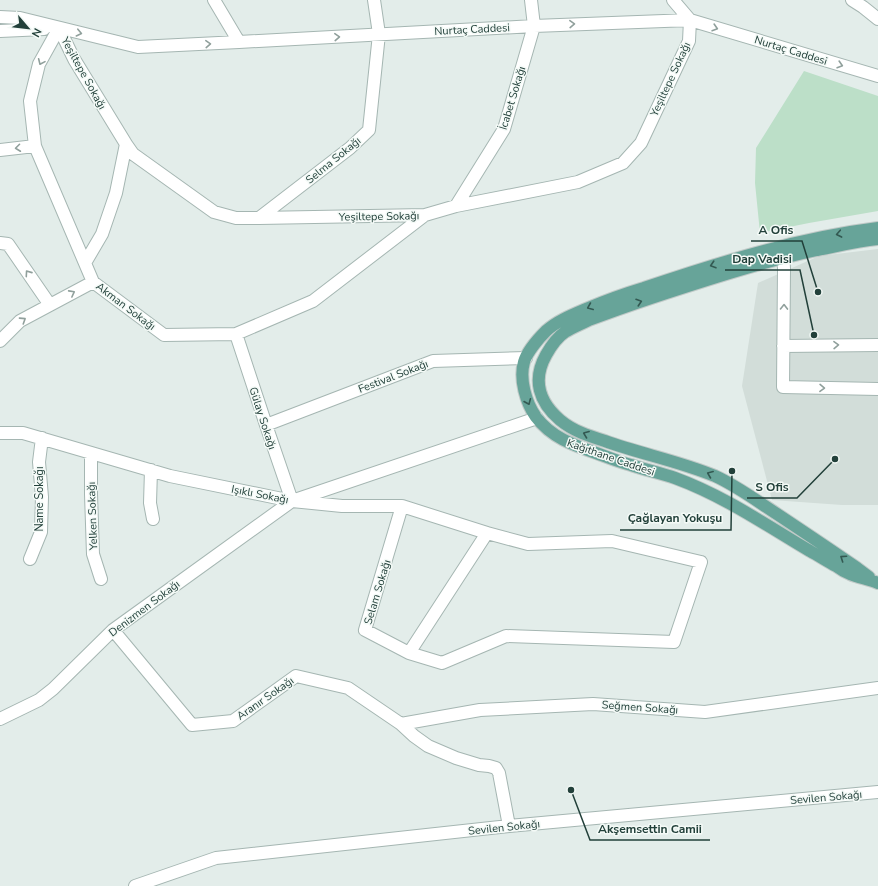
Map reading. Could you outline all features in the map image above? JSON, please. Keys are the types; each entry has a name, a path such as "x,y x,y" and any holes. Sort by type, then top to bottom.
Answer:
{"main road":[{"name":"Kağıthane Caddesi","path":"877,581 769,509 717,477 684,464 620,446 568,427 550,410 543,399 539,389 538,379 539,371 549,348 555,340 576,326 600,316 700,282 783,251 854,231 878,228"},
{"name":"Kağıthane Caddesi","path":"877,581 850,574 714,494 672,477 630,465 571,444 557,437 537,418 529,405 524,389 523,373 526,358 546,331 568,316 616,297 720,263 783,251 878,239"},
{"path":"526,358 543,360"},
{"path":"537,418 550,410"}],"street":[{"path":"214,0 239,42"},
{"name":"Selma Sokağı","path":"259,218 350,148 369,130 379,34 374,0"},
{"path":"531,0 534,26"},
{"path":"673,0 690,20"},
{"path":"852,0 878,19"},
{"name":"Nurtaç Caddesi","path":"0,17 20,18 138,47 534,26 690,20 878,76"},
{"name":"Yeşiltepe Sokağı","path":"60,28 74,59 133,154 214,212 236,218 259,218 425,215 456,206 578,182 623,163 641,143 689,41 690,20"},
{"name":"İcabet Sokağı","path":"456,206 504,129 534,26"},
{"name":"Nurtaç Caddesi","path":"0,31 60,28"},
{"name":"Akman Sokağı","path":"60,28 39,64 30,101 35,146 93,282 164,335 236,334 313,301 425,215"},
{"path":"85,263 102,234 116,193 126,144"},
{"path":"0,150 35,146"},
{"path":"0,243 8,244 50,305"},
{"path":"783,251 783,387 878,389"},
{"path":"0,341 20,321 93,282"},
{"name":"Gülay Sokağı","path":"236,334 292,501"},
{"path":"784,346 878,345"},
{"name":"Festival Sokağı","path":"266,425 433,361 526,358"},
{"name":"Işıklı Sokağı","path":"0,433 24,433 170,476 292,501 537,418"},
{"name":"Name Sokağı","path":"30,559 41,532 42,496 40,462 42,438"},
{"name":"Yelken Sokağı","path":"91,453 93,554 101,579"},
{"path":"151,470 150,503 153,519"},
{"path":"292,501 342,506 402,506 487,533 528,544 612,541 701,562 674,642 506,636 442,663 409,653 487,533"},
{"name":"Denizmen Sokağı","path":"0,719 39,700 53,689 113,630 292,501"},
{"name":"Selam Sokağı","path":"402,506 365,630 409,653"},
{"name":"Aranır Sokağı","path":"113,630 192,725 232,721 296,676 348,688 401,724"},
{"name":"Seğmen Sokağı","path":"401,724 480,710 593,704 705,712 878,688"},
{"path":"401,724 428,746 456,758 479,765 496,768 499,773 510,826"},
{"name":"Sevilen Sokağı","path":"134,886 216,858 510,826 878,792"}],"shaded area":[{"path":"878,249 878,505 842,505 772,500 742,386 758,283 819,256"}],"green space":[{"path":"804,71 878,96 878,211 760,233 755,183 756,148"}],"place":[{"name":"A Ofis","path":"818,292"},
{"name":"Dap Vadisi","path":"814,335"},
{"name":"S Ofis","path":"835,459"},
{"name":"Çağlayan Yokuşu","path":"732,471"},
{"name":"Akşemsettin Camii","path":"571,790"}]}
